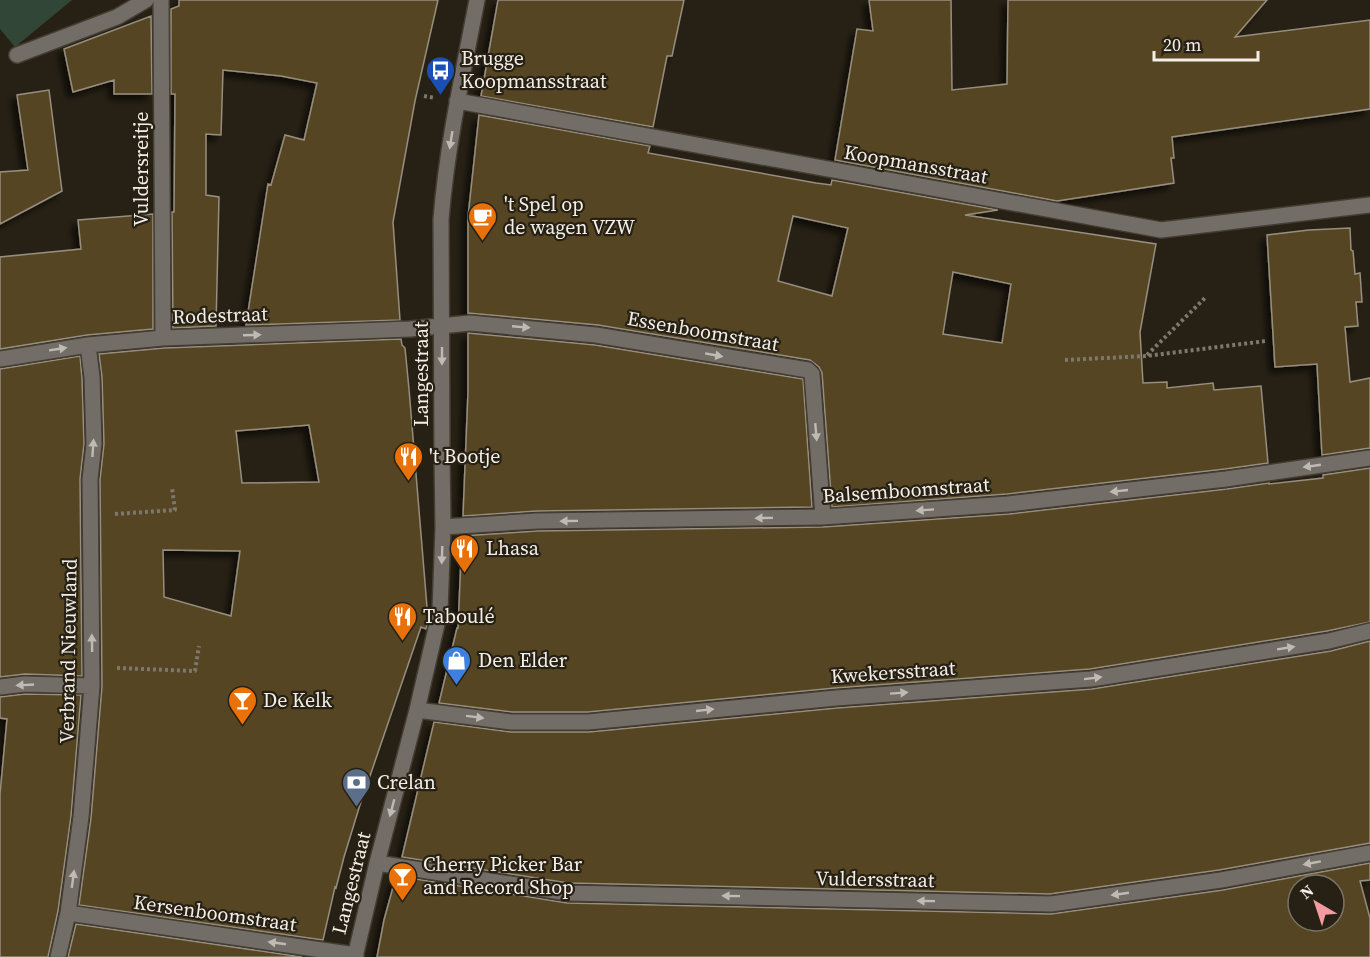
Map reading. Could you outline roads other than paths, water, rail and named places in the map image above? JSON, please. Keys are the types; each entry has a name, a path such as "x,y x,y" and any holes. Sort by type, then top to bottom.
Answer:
{"street":[{"path":"17,55 117,17 146,0"},
{"name":"Vuldersreitje","path":"161,0 163,338"},
{"name":"Langestraat","path":"355,956 440,611 443,526 441,219 457,101 477,0"},
{"name":"Koopmansstraat","path":"457,101 1161,230 1370,205"},
{"name":"Essenboomstraat","path":"442,326 470,322 596,335 808,370 812,374 823,517"},
{"name":"Rodestraat","path":"0,358 88,345 163,338 442,326"},
{"name":"Verbrand Nieuwland","path":"58,957 68,913 81,817 92,686 90,479 94,444 92,377 88,345"},
{"name":"Balsemboomstraat","path":"443,526 549,521 823,517 1008,504 1226,479 1370,458"},
{"name":"Kwekersstraat","path":"417,710 511,722 588,722 836,698 1091,679 1329,641 1370,631"},
{"path":"0,687 25,684 92,686"},
{"name":"Vuldersstraat","path":"377,863 567,893 1051,903 1221,880 1370,853"},
{"name":"Kersenboomstraat","path":"68,913 355,956"}],"place":[{"name":"Brugge Koopmansstraat","path":"440,96"},
{"name":"'t Spel op de wagen VZW","path":"483,242"},
{"name":"'t Bootje","path":"408,482"},
{"name":"Lhasa","path":"465,574"},
{"name":"Taboulé","path":"402,642"},
{"name":"Den Elder","path":"457,686"},
{"name":"De Kelk","path":"242,726"},
{"name":"Crelan","path":"356,808"},
{"name":"Cherry Picker Bar and Record Shop","path":"402,902"}]}
